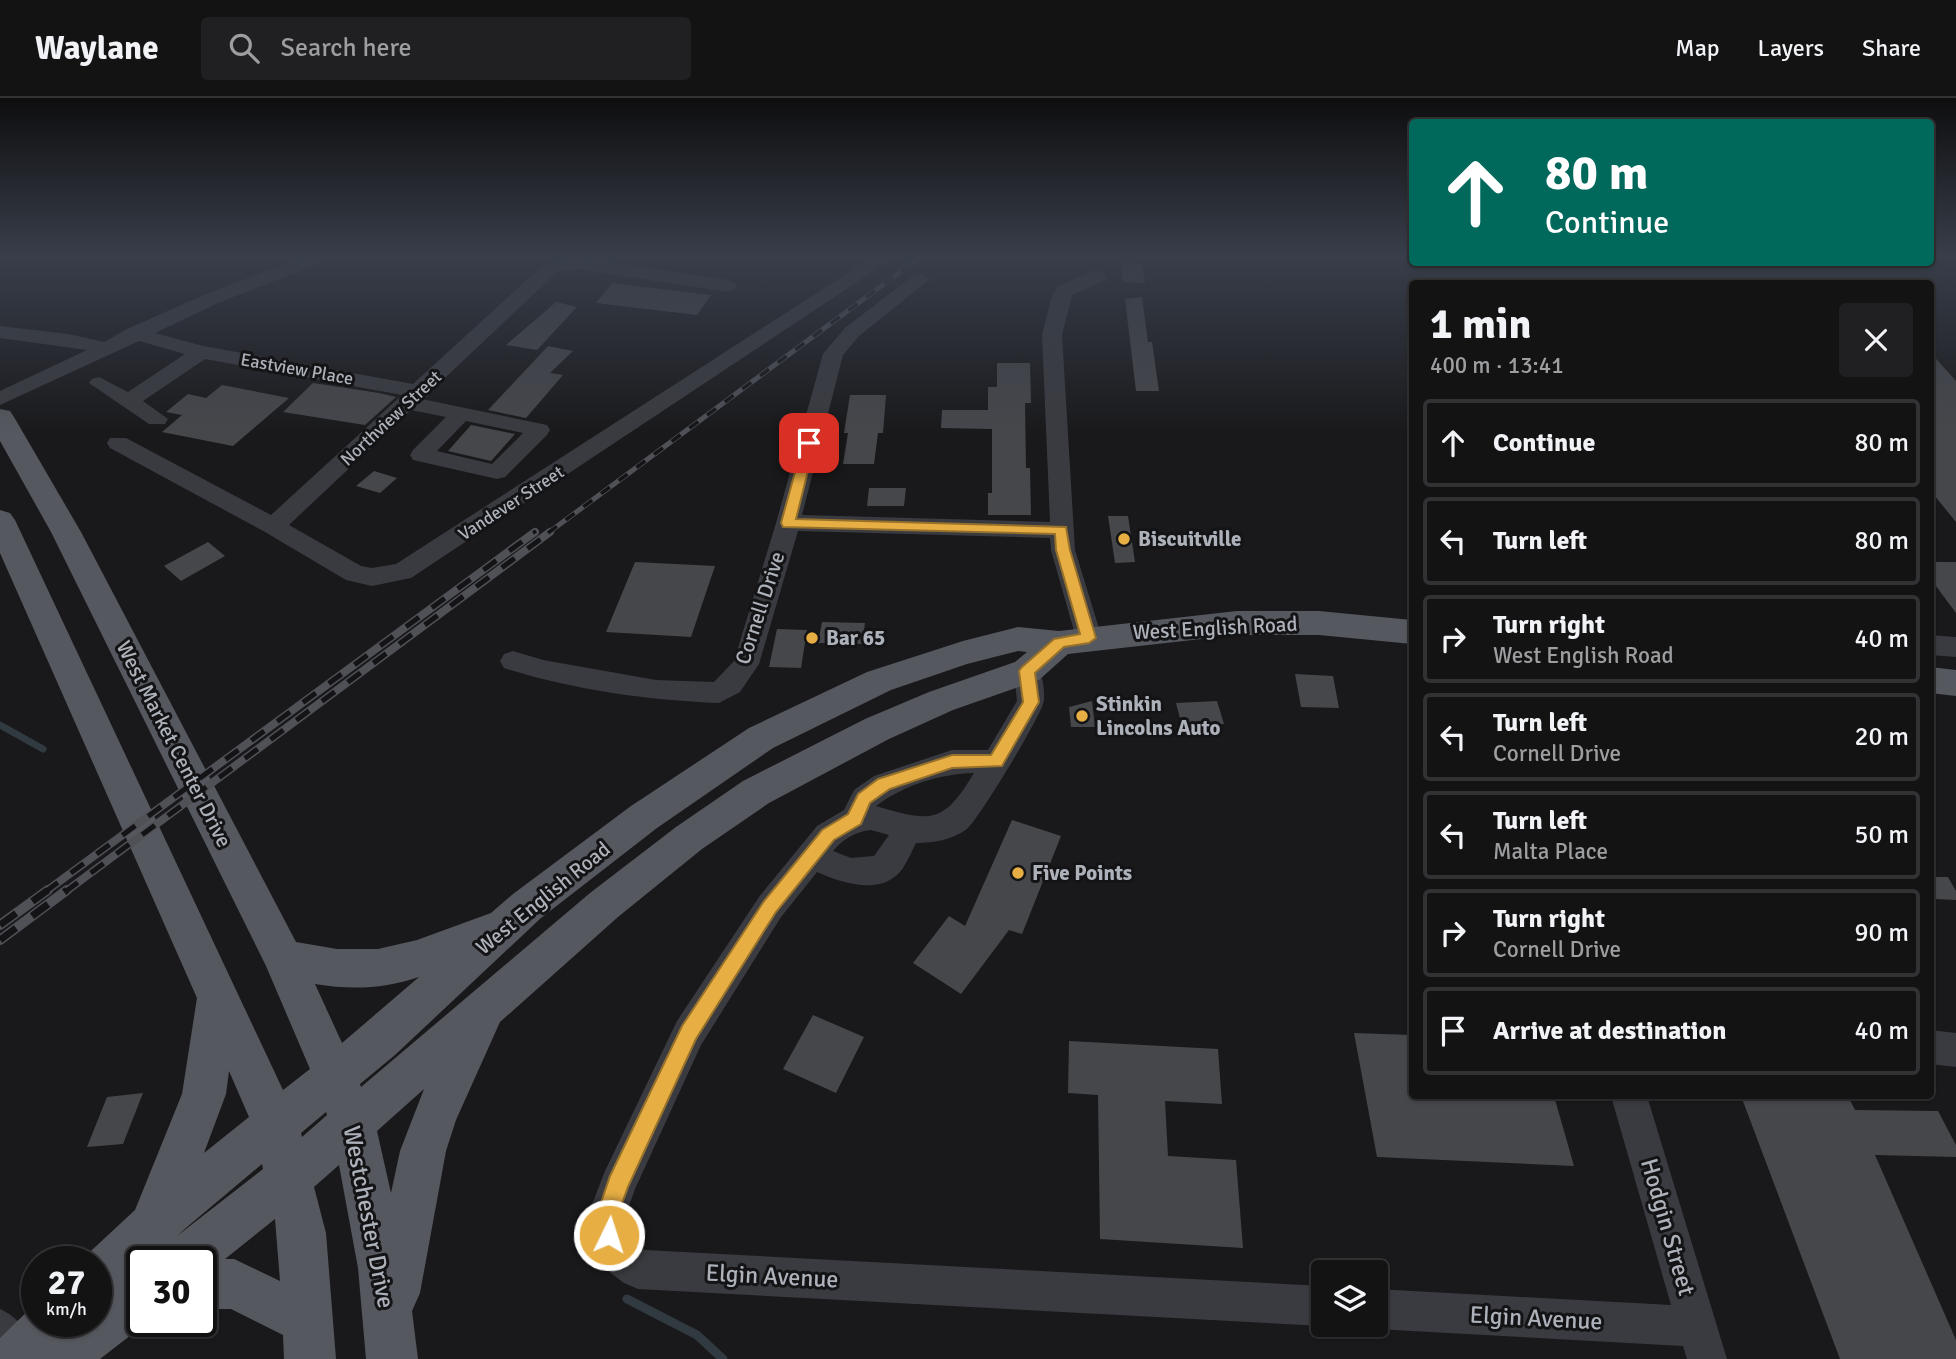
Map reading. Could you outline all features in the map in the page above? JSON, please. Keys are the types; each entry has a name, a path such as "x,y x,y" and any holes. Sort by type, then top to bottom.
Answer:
{"main road":[{"name":"West Market Center Drive","path":"0,417 66,532 283,958 335,1077"},
{"path":"0,520 276,1125 302,1233 309,1340"},
{"name":"West English Road","path":"146,1246 153,1227 380,1040 512,920 644,817 761,738 879,681 963,653 1018,639 1074,640 1237,623 1320,623 1409,632"},
{"name":"West English Road","path":"203,1246 353,1124 604,905 689,838 756,792 877,729 942,701 1027,671 1074,640"},
{"path":"1934,680 1956,683"},
{"path":"283,958 320,967 389,967 415,960 512,920"},
{"path":"153,1227 204,1094 218,995"},
{"path":"391,1343 423,1151 435,1116 484,1011"},
{"name":"Westchester Drive","path":"335,1077 353,1124 382,1268 391,1343"},
{"path":"217,1284 234,1284 309,1340"},
{"name":"West English Road","path":"22,1351 126,1295"},
{"name":"West English Road","path":"22,1351 36,1337"}],"street":[{"path":"0,398 171,317"},
{"name":"Northview Street","path":"274,526 499,317"},
{"name":"Vandever Street","path":"118,443 274,526 355,574 372,578 402,572 794,317"},
{"name":"Cornell Drive","path":"513,661 543,670 656,690 719,693 730,685 746,664 788,523 833,354 852,332 872,317"},
{"path":"1058,317 1052,335 1063,550 1074,640"},
{"path":"0,332 68,340 104,348"},
{"name":"Eastview Place","path":"134,333 201,352 415,397 461,414"},
{"path":"128,401 201,352"},
{"path":"99,383 157,419"},
{"path":"788,523 1062,530"},
{"path":"1934,645 1956,647"},
{"path":"855,819 871,817 908,828 935,830 956,820 974,800 1031,702 1027,671"},
{"path":"855,819 864,799 884,784 952,762 996,761"},
{"name":"Elgin Avenue","path":"855,819 828,835 770,906 689,1033 618,1184 606,1220 613,1250 638,1269 1311,1305"},
{"path":"811,856 850,872 882,869 892,859 908,828"},
{"path":"1934,1047 1956,1050"},
{"name":"Hodgin Street","path":"1630,1099 1702,1343"},
{"name":"Elgin Avenue","path":"1388,1310 1702,1343"}],"building":[{"path":"539,317 568,317 537,350 506,345"},
{"path":"1127,317 1145,317 1148,342 1152,342 1159,391 1136,391"},
{"path":"548,346 573,351 550,373 563,375 526,418 488,410"},
{"path":"1934,356 1956,381 1956,522 1934,495"},
{"path":"997,363 1030,363 1031,403 1025,403 1026,468 1030,468 1031,515 988,515 988,493 992,493 992,429 941,428 942,410 988,410 988,387 997,387"},
{"path":"313,383 396,397 365,425 283,412"},
{"path":"222,385 289,398 233,446 162,432 182,415 166,412 188,394 206,398"},
{"path":"850,395 886,395 883,433 878,433 874,464 843,464 848,433 844,433"},
{"path":"471,425 515,434 491,461 448,451"},
{"path":"374,471 397,478 380,493 356,486"},
{"path":"869,488 906,488 904,506 867,506"},
{"path":"1108,516 1128,516 1135,562 1115,563"},
{"path":"208,542 225,556 181,581 164,566"},
{"path":"635,562 715,566 691,637 606,632"},
{"path":"1934,562 1956,562 1956,613 1934,583"},
{"path":"822,622 865,623 862,644 818,643"},
{"path":"777,629 807,630 801,668 769,667"},
{"path":"1295,674 1333,676 1339,708 1301,707"},
{"path":"1092,701 1095,727 1071,727 1069,707"},
{"path":"1217,701 1224,724 1182,726 1176,703"},
{"path":"1012,820 1061,836 1022,934 1009,930 961,994 913,963 949,916 965,926"},
{"path":"1934,877 1948,877 1956,891 1956,900 1935,899"},
{"path":"813,1015 864,1037 836,1093 783,1069"},
{"path":"1354,1033 1409,1035 1409,1099 1555,1099 1574,1166 1377,1157"},
{"path":"1069,1041 1218,1049 1222,1104 1165,1101 1168,1156 1236,1160 1243,1248 1100,1239 1098,1095 1068,1093"},
{"path":"143,1093 123,1144 87,1147 107,1097"},
{"path":"1742,1099 1850,1099 1855,1110 1938,1111 1956,1145 1956,1157 1875,1155 1956,1340 1956,1359 1840,1359"}],"waterway":[{"path":"0,725 43,749"},
{"path":"627,1299 697,1335 723,1359"}],"railway":[{"path":"548,533 840,317"},
{"path":"45,892 535,532"},
{"path":"65,892 550,532"},
{"path":"0,925 48,890"},
{"path":"0,940 67,890"}],"place":[{"name":"Biscuitville","path":"1124,539"},
{"name":"Bar 65","path":"812,638"},
{"name":"Stinkin Lincolns Auto","path":"1082,716"},
{"name":"Five Points","path":"1018,873"}],"route":[{"path":"609,1235 606,1220 618,1184 689,1033 770,906 828,835 855,819 864,799 884,784 911,773 952,762 996,761 1031,702 1027,671 1059,643 1089,638 1063,550 1062,530 788,523 809,443"}]}
